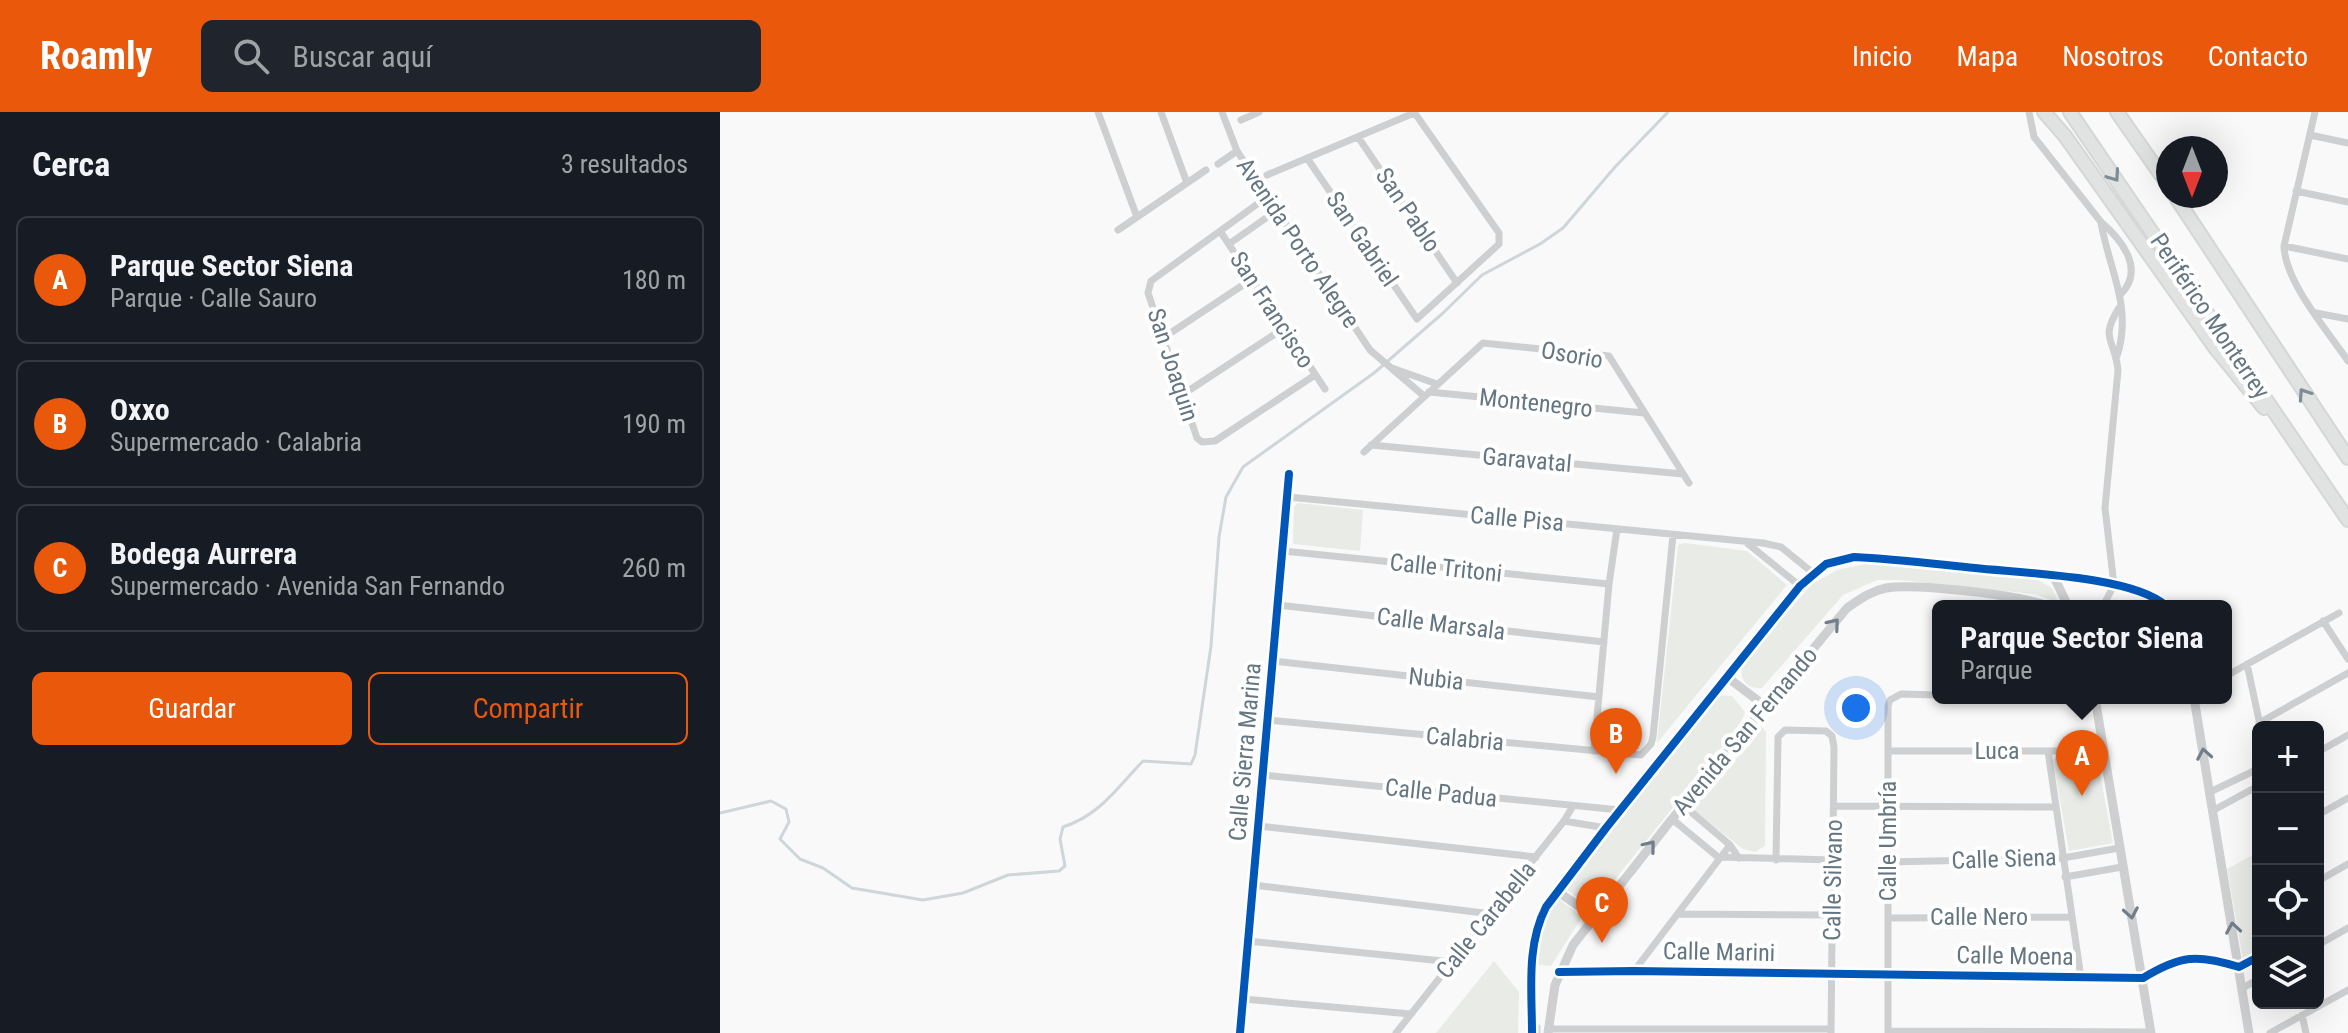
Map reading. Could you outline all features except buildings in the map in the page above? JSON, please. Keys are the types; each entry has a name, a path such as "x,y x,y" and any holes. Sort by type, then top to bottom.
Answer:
{"highway":[{"path":"2044,112 2065,136 2216,349 2315,471"},
{"name":"Periférico Monterrey","path":"2070,112 2348,520"},
{"path":"2117,112 2156,168"},
{"name":"Periférico Monterrey","path":"2183,208 2348,458"}],"street":[{"path":"1098,112 1137,217"},
{"path":"1161,112 1187,183"},
{"name":"Avenida Porto Alegre","path":"1222,112 1237,151 1370,350 1386,366 1427,394"},
{"path":"1241,120 1259,112"},
{"path":"1267,175 1414,112 1499,233 1499,244 1457,283"},
{"path":"2029,112 2034,137 2101,222 2115,234 2130,260 2132,278 2121,294"},
{"path":"2315,112 2284,246 2286,268 2348,361"},
{"path":"2310,135 2348,143"},
{"name":"San Pablo","path":"1358,137 1457,283"},
{"path":"1218,164 1237,151"},
{"name":"San Gabriel","path":"1307,158 1417,319 1457,283"},
{"path":"1118,230 1206,170"},
{"path":"2296,191 2348,202"},
{"path":"1220,231 1267,197"},
{"path":"1229,244 1276,211"},
{"path":"2101,222 2121,294 2119,308 2124,335 2117,356"},
{"name":"San Francisco","path":"1220,231 1325,389"},
{"name":"San Joaquin","path":"1220,231 1151,281 1148,293 1197,438 1202,442 1215,441 1315,375"},
{"path":"2284,246 2348,259"},
{"path":"1163,338 1252,279"},
{"path":"2106,600 2114,585 2105,508 2118,370 2117,356 2108,338 2112,320 2119,308"},
{"path":"2316,313 2348,319"},
{"path":"1182,395 1284,328"},
{"name":"Osorio","path":"1437,384 1483,343 1609,356 1689,483"},
{"path":"1364,452 1437,384 1386,366"},
{"name":"Montenegro","path":"1427,394 1644,413"},
{"name":"Garavatal","path":"1371,445 1683,474"},
{"name":"Calle Sierra Marina","path":"1240,1033 1289,474"},
{"name":"Calle Pisa","path":"1288,497 1763,543 1781,547 1813,573"},
{"path":"1594,751 1617,529"},
{"name":"Calabria","path":"1268,720 1641,755 1648,749 1653,737 1673,535"},
{"path":"1747,543 1800,586"},
{"name":"Calle Tritoni","path":"1283,551 1609,584"},
{"name":"Avenida San Fernando","path":"1532,1033 1531,969 1535,933 1546,907 1620,810 1813,573 1826,564 1854,557 2114,585 2156,600"},
{"path":"2054,577 2065,600"},
{"name":"Avenida San Fernando","path":"1548,1031 1559,972 1573,945 1672,819 1847,608 1867,594 1905,586 2024,600"},
{"name":"Calle Marsala","path":"1278,605 1604,642"},
{"path":"2232,673 2339,613"},
{"path":"2323,621 2348,659"},
{"name":"Nubia","path":"1273,661 1599,697"},
{"path":"2247,664 2259,721"},
{"path":"2267,721 2348,673"},
{"path":"1727,677 1765,706"},
{"name":"Calle Umbría","path":"1888,1032 1890,700 1901,694 1932,695"},
{"path":"1888,1032 2150,1032 2096,704"},
{"path":"2195,704 2249,1033"},
{"name":"Calle Silvano","path":"1776,860 1778,737 1785,730 1826,731 1833,740 1831,1031"},
{"path":"2324,749 2348,735"},
{"name":"Luca","path":"1889,751 2104,751"},
{"path":"2048,751 2081,978"},
{"path":"2210,792 2252,772"},
{"name":"Calle Padua","path":"1263,775 1620,810"},
{"path":"2214,810 2252,789"},
{"path":"2324,812 2348,798"},
{"name":"Calle Carabella","path":"1396,1033 1492,914 1573,806"},
{"path":"1684,806 1730,845 1739,858"},
{"path":"1834,806 2056,807"},
{"path":"1672,819 1718,857 1833,860"},
{"path":"1564,821 1606,828"},
{"path":"1258,826 1536,857"},
{"path":"1634,971 1730,845"},
{"name":"Calle Siena","path":"1889,862 2063,858 2119,848"},
{"path":"2324,878 2348,864"},
{"name":"Calle Siena","path":"2065,877 2122,867"},
{"path":"1253,885 1492,914"},
{"path":"1557,891 1594,917"},
{"path":"1678,914 1832,915"},
{"name":"Calle Nero","path":"1888,918 2071,917"},
{"path":"2324,942 2348,928"},
{"path":"1248,941 1452,962"},
{"path":"2143,978 2166,964 2193,958 2212,959 2239,967 2252,960"},
{"name":"Calle Marini","path":"1559,972 1887,974"},
{"name":"Calle Moena","path":"1887,974 2143,978"},
{"path":"2243,988 2252,983"},
{"path":"2270,1033 2348,990"},
{"path":"1243,999 1411,1014"},
{"path":"2302,1015 2305,1033"},
{"path":"1548,1031 1831,1031"}],"shaded area":[{"path":"1298,503 1363,510 1360,551 1293,544 1294,507"},
{"path":"1685,543 1747,551 1787,585 1657,743 1678,545"},
{"path":"1865,564 2038,580 2052,588 2058,600 2035,594 1877,580 1843,595 1762,688 1745,682 1743,663 1812,584 1837,570"},
{"path":"1717,695 1732,696 1745,712 1741,723 1592,908 1564,888"},
{"path":"1760,725 1766,732 1765,846 1755,852 1743,849 1688,806 1751,744"},
{"path":"2056,756 2097,758 2113,843 2069,851 2053,761"},
{"path":"2252,855 2252,954 2243,959 2227,869"},
{"path":"1556,897 1582,917 1551,966 1532,964 1534,938"},
{"path":"1494,961 1519,992 1518,1033 1436,1033"}],"waterway":[{"path":"720,813 771,801 786,809 789,822 780,839 800,859 823,868 852,888 923,900 963,893 1008,875 1059,871 1065,866 1060,839 1063,827 1098,808 1143,761 1191,764 1195,755 1211,646 1219,537 1226,497 1243,467 1374,373 1482,275 1563,228 1668,112"},
{"path":"1539,1026 1539,1033"}],"cycle path":[{"path":"1240,1033 1289,474"},
{"path":"1532,1033 1533,953 1535,937 1546,907 1800,586 1826,564 1854,557 2075,578 2129,588 2156,600"},
{"path":"1559,972 2143,978 2168,965 2190,959 2212,960 2239,967 2252,960"}],"place":[{"name":"Oxxo","path":"1616,774"},
{"name":"Parque Sector Siena","path":"2082,796"},
{"name":"Bodega Aurrera","path":"1602,943"}]}
